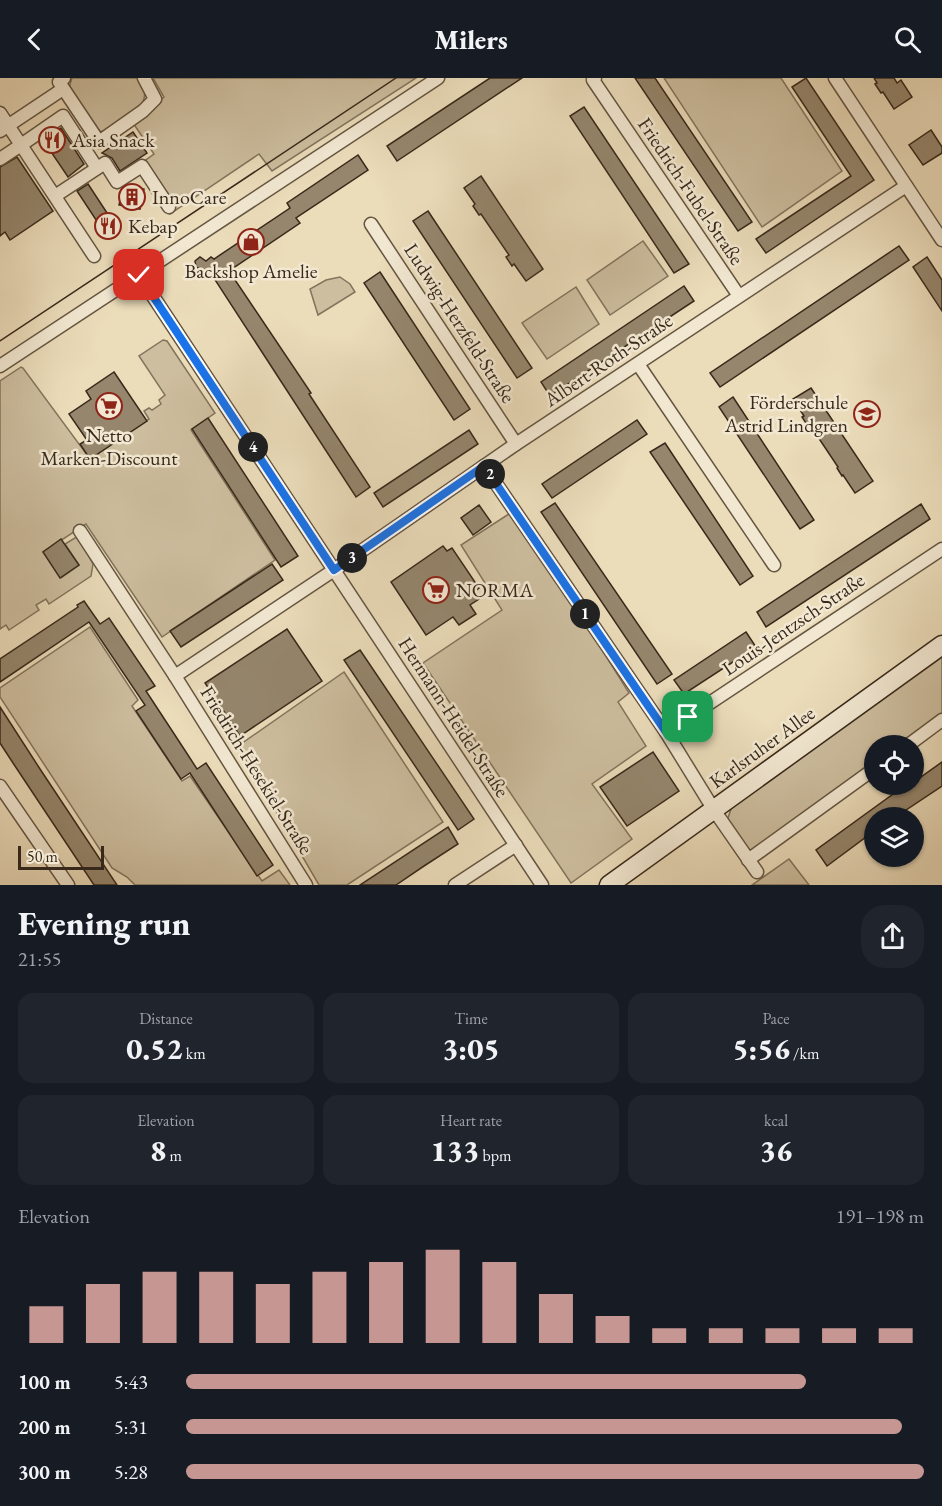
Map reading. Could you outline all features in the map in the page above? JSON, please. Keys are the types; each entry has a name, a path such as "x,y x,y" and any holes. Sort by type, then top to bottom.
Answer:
{"street":[{"path":"4,128 64,83 99,142 143,111 155,99 144,78"},
{"path":"0,366 438,78"},
{"name":"Friedrich-Fubel-Straße","path":"595,78 593,80 738,296"},
{"path":"835,78 942,240"},
{"path":"0,113 4,128 21,145 94,256"},
{"path":"2,153 21,145 63,116 97,168"},
{"path":"55,196 105,162 117,182 142,166 169,207"},
{"name":"Albert-Roth-Straße","path":"334,570 516,444 906,186"},
{"name":"Ludwig-Herzfeld-Straße","path":"371,224 516,444"},
{"name":"Hermann-Heidel-Straße","path":"139,275 542,885"},
{"path":"638,364 774,565"},
{"path":"484,466 666,732 714,810 757,872"},
{"name":"Friedrich-Hesekiel-Straße","path":"80,531 176,676 306,885"},
{"name":"Louis-Jentzsch-Straße","path":"666,732 942,549"},
{"name":"Friedrich-Hesekiel-Straße","path":"176,676 334,570"},
{"name":"Karlsruher Allee","path":"609,885 942,645"},
{"path":"922,735 942,720"},
{"path":"748,860 864,776"},
{"path":"0,786 68,885"},
{"path":"455,885 516,845"}],"shaded area":[{"path":"72,78 139,78 145,96 142,104 130,116 105,132 99,131 70,92"},
{"path":"153,78 416,78 272,171 259,154 170,214 136,167 154,154 131,120 164,97"},
{"path":"664,78 781,78 842,171 762,227"},
{"path":"643,241 668,276 610,315 587,280"},
{"path":"340,277 350,284 355,292 318,315 310,289 326,280"},
{"path":"576,287 599,324 547,359 522,323"},
{"path":"163,340 167,341 215,413 191,430 275,560 162,637 86,524 43,552 61,578 79,565 65,544 78,536 93,564 91,576 49,604 46,599 36,605 39,610 9,630 6,625 0,629 0,381 21,367 23,368 90,459 149,419 144,411 149,408 152,410 161,404 159,400 165,395 139,356"},
{"path":"515,510 629,693 618,702 646,746 592,784 632,839 571,883 423,663 502,610 461,545"},
{"path":"90,627 138,700 132,706 182,781 190,776 262,881 279,870 290,885 135,885 112,868 0,697 0,688"},
{"path":"942,652 942,713 911,735 864,735 864,769 749,852 727,821 733,803"},
{"path":"344,672 443,822 347,885 319,885 238,746"},
{"path":"789,859 809,885 752,885"}],"building":[{"path":"490,78 522,78 397,161 387,146"},
{"path":"635,78 655,78 752,222 738,231"},
{"path":"806,78 874,180 766,253 756,239 851,176 792,87"},
{"path":"874,78 894,78 897,83 901,80 912,97 894,109 875,84 877,83"},
{"path":"584,107 689,264 674,273 570,116"},
{"path":"61,128 84,164 68,177 43,140"},
{"path":"931,130 942,147 942,153 923,165 909,145"},
{"path":"133,132 147,153 120,171 112,158 102,153"},
{"path":"358,155 368,170 296,218 300,223 229,271 311,393 309,394 370,487 356,497 212,275 207,279 201,276 202,270 196,267 195,261 200,257 206,261 211,257 214,259 290,208 287,203"},
{"path":"17,157 53,211 10,240 5,232 0,236 0,167"},
{"path":"481,176 543,269 526,281 506,257 509,255 481,214 479,215 473,206 475,204 464,188"},
{"path":"88,184 115,225 104,232 77,191"},
{"name":"InnoCare","path":"127,186 144,189 140,209 119,205 123,188"},
{"path":"428,211 532,368 517,378 413,221"},
{"path":"899,246 909,260 720,387 710,373"},
{"path":"927,257 942,280 942,311 913,267"},
{"path":"380,272 470,409 454,420 364,283"},
{"path":"684,286 694,301 550,396 541,382"},
{"name":"Netto Marken-Discount","path":"114,372 147,421 90,459 80,444 87,440 69,414 91,399 86,391"},
{"path":"811,388 873,481 855,493 810,425 808,426 802,417 804,416 793,399"},
{"path":"733,397 814,520 800,529 719,407"},
{"path":"208,418 298,556 281,567 192,429"},
{"path":"637,420 647,434 552,498 542,484"},
{"path":"469,430 478,444 383,507 374,493"},
{"path":"665,443 753,576 740,585 650,452"},
{"path":"555,503 672,674 657,684 541,512"},
{"path":"921,504 930,519 766,627 757,612"},
{"path":"479,505 491,522 473,535 461,518"},
{"path":"61,539 79,565 60,578 43,552"},
{"name":"NORMA","path":"443,546 447,551 452,548 479,588 474,592 479,599 470,605 476,614 459,625 453,617 426,635 391,582"},
{"path":"272,564 283,580 181,647 170,631"},
{"path":"84,601 100,624 109,618 155,686 146,691 197,769 206,763 273,865 257,876 190,773 181,779 136,711 145,705 89,622 0,682 0,659"},
{"path":"287,629 322,681 240,736 205,683"},
{"path":"746,632 756,647 684,694 674,680"},
{"path":"360,650 474,819 458,830 344,660"},
{"path":"0,707 117,885 94,885 13,763 0,743"},
{"path":"653,752 679,791 627,826 600,787"},
{"path":"942,762 942,786 910,807 875,807 892,795 924,795 924,775"},
{"path":"864,815 864,838 827,866 816,850"},
{"path":"448,827 458,844 396,885 360,885"}],"tram line":[{"path":"0,341 396,78"}],"place":[{"name":"Asia Snack","path":"52,140"},
{"name":"InnoCare","path":"132,197"},
{"name":"Kebap","path":"108,226"},
{"name":"Backshop Amelie","path":"251,242"},
{"name":"Netto Marken-Discount","path":"109,406"},
{"name":"Förderschule Astrid Lindgren","path":"867,414"},
{"name":"NORMA","path":"436,590"}],"route":[{"path":"139,275 334,570 484,466 666,732 688,717"}]}
